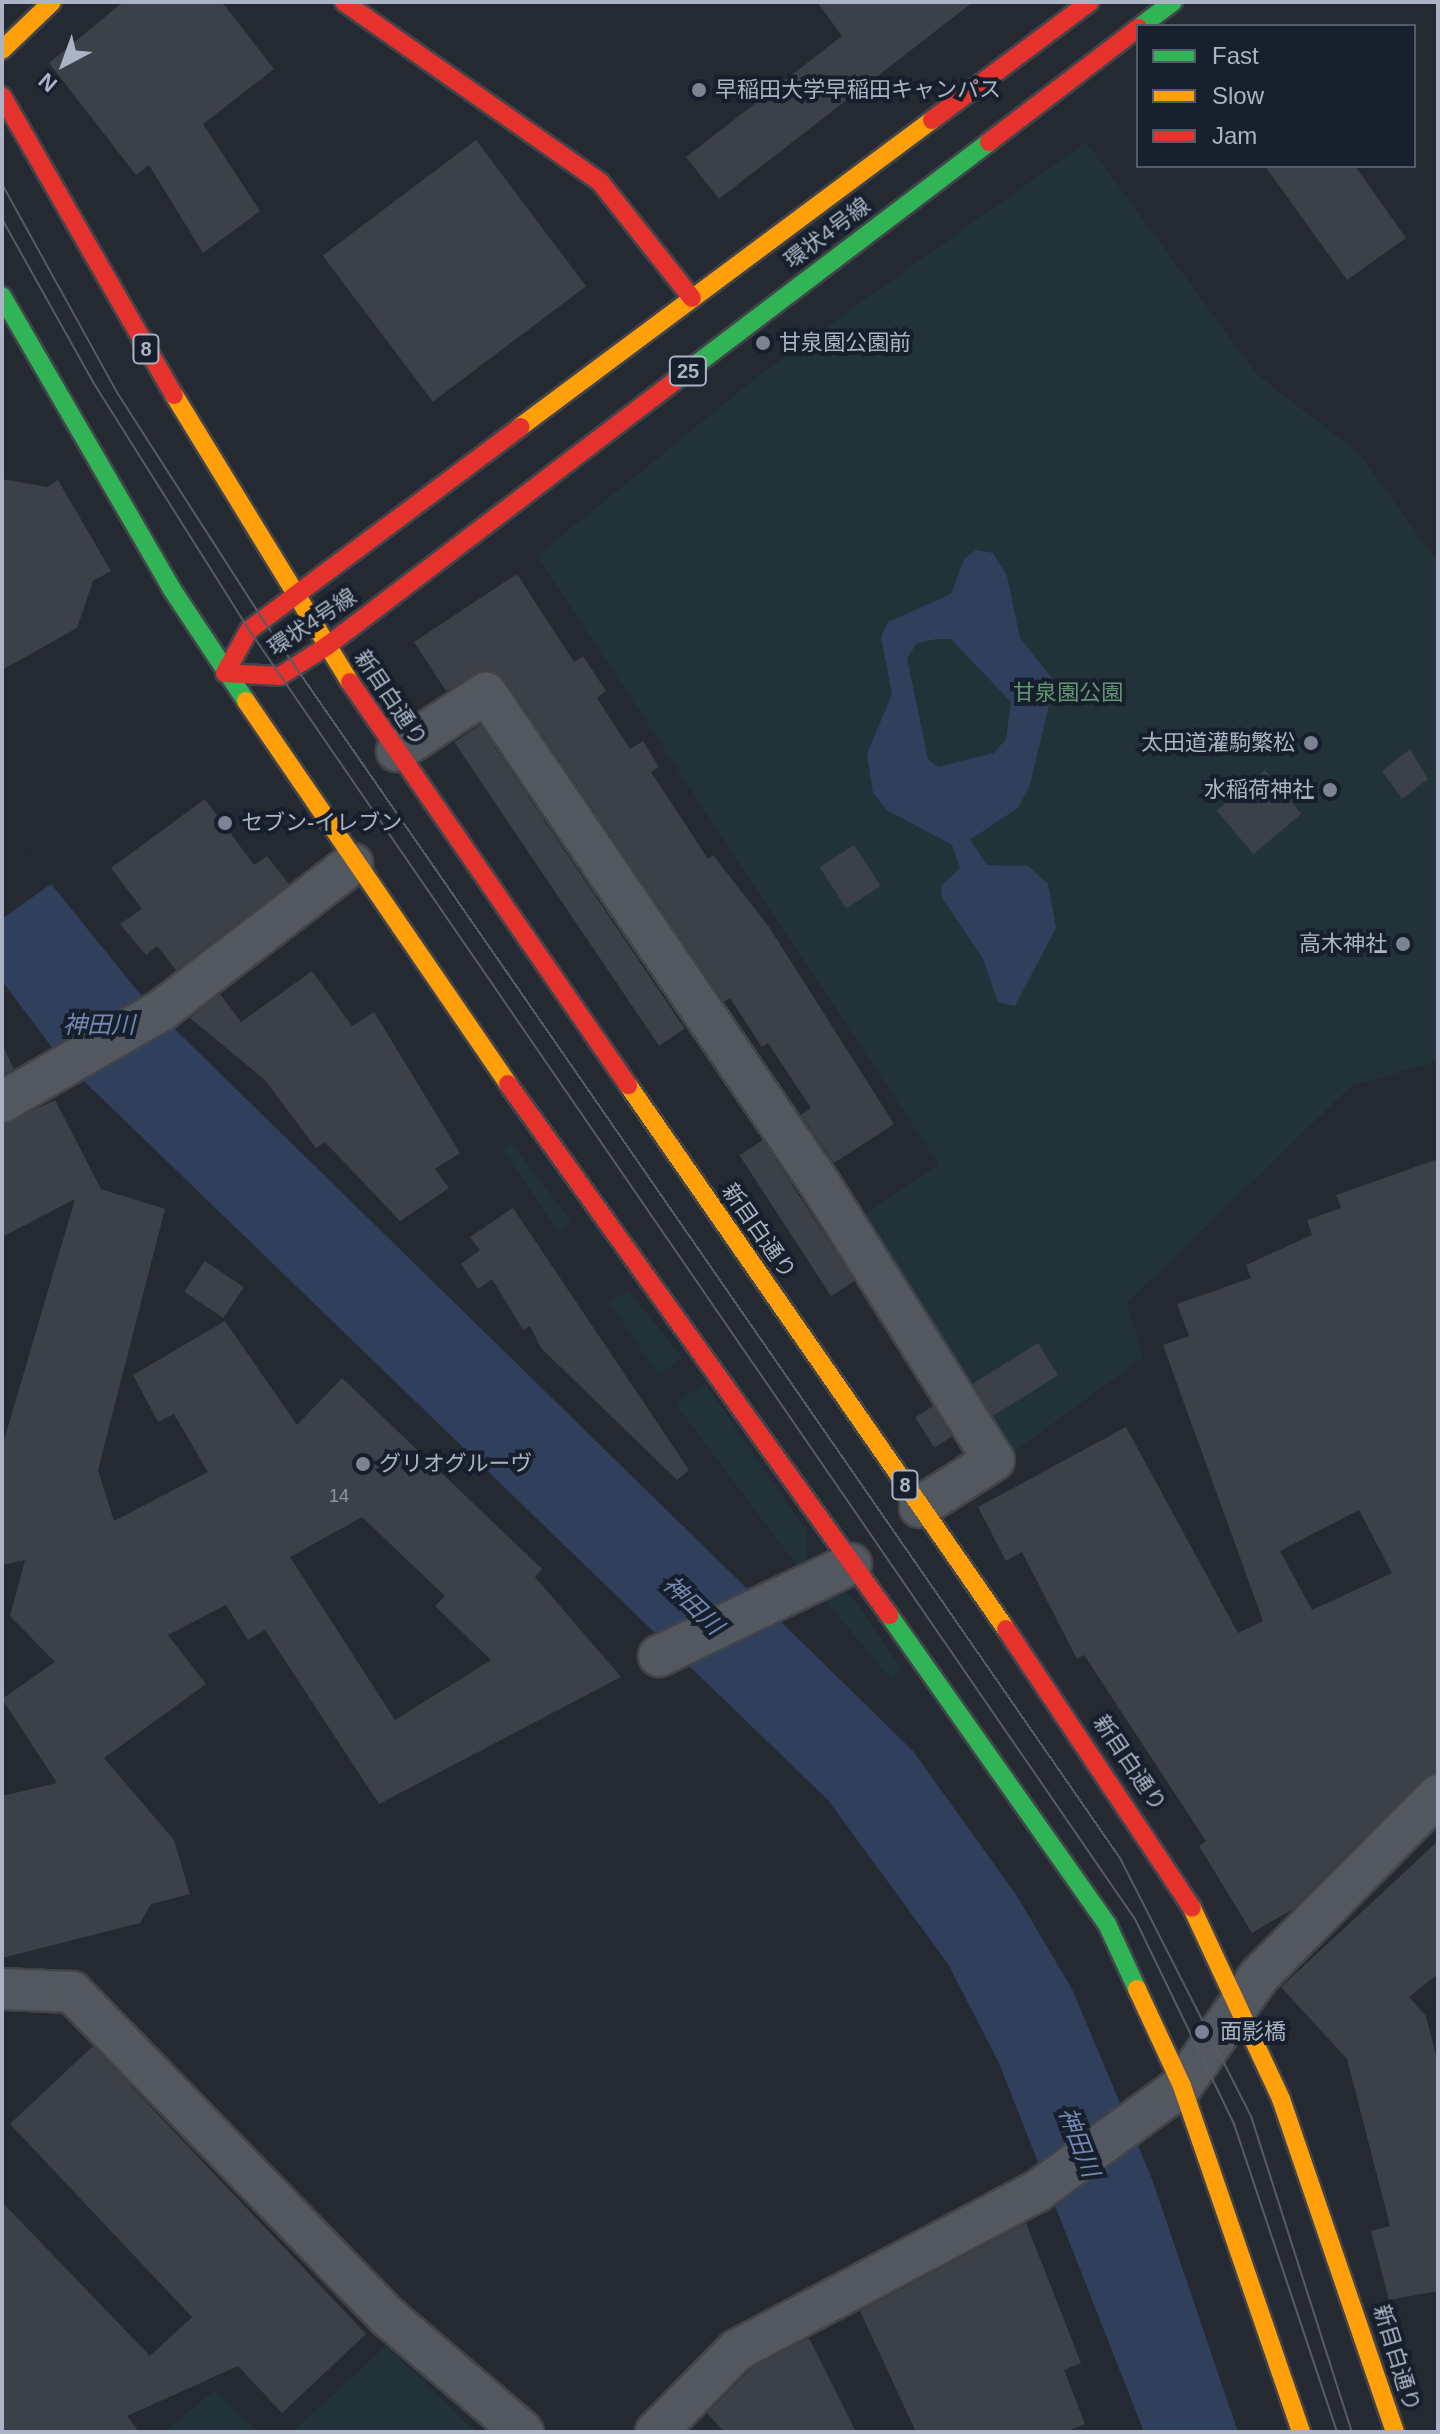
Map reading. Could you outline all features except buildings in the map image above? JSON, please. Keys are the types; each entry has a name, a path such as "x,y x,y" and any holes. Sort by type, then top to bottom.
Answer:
{"main road":[{"path":"2,50 52,2"},
{"path":"344,2 600,182 692,298"},
{"name":"環状4号線","path":"1090,2 296,598 249,630 225,673 280,676 327,646 1136,30"},
{"name":"環状4号線","path":"1144,24 1173,2"},
{"name":"新目白通り","path":"2,96 327,646 1149,1835 1240,2003 1339,2251 1395,2432"},
{"path":"2,296 225,673 352,864 1107,1924 1182,2086 1301,2432"}],"street":[{"path":"397,751 486,693 820,1184 994,1460 920,1507"},
{"path":"2,1102 61,1073 162,1010 352,864"},
{"path":"661,1655 851,1564"},
{"path":"656,2432 737,2350 1038,2190 1182,2086 1240,2003 1438,1795"},
{"path":"2,1989 72,1992 388,2317 523,2432"}],"green space":[{"name":"甘泉園公園","path":"1086,142 1257,375 1359,453 1438,563 1438,1061 1351,1086 1127,1303 1143,1357 1007,1457 856,1220 939,1165 537,556 765,371"},
{"path":"512,1144 571,1221 559,1232 502,1149"},
{"path":"628,1291 683,1358 658,1375 609,1302"},
{"path":"705,1383 807,1532 807,1558 798,1567 675,1403"},
{"path":"837,1588 854,1599 902,1670 891,1679 818,1592"},
{"path":"386,2346 476,2432 292,2432"},
{"path":"215,2390 258,2432 164,2432"}],"water":[{"path":"976,550 993,553 1007,576 1020,638 1055,682 1029,788 1018,808 970,840 987,865 1028,866 1048,884 1056,928 1015,1006 998,1002 983,959 942,898 941,886 960,868 952,845 887,810 873,793 867,754 892,694 881,637 888,622 951,594 964,559","holes":["951,639 1011,702 1006,739 994,753 938,767 928,759 907,658 917,643"]},
{"name":"神田川","path":"2,823 144,999 913,1751 1017,1896 1072,1989 1152,2179 1238,2432 1144,2432 999,2063 948,1964 828,1800 60,1058 2,981"}],"pier":[{"path":"2,819 52,883 2,919"}],"tram line":[{"path":"2,184 118,394 263,620 1120,1858 1251,2116 1352,2432"},
{"path":"2,219 93,382 249,630 1135,1919 1234,2124 1337,2432"}],"traffic: fast":[{"path":"1144,24 1173,2"},
{"path":"673,382 989,142"},
{"path":"2,296 171,588 246,701"},
{"path":"889,1615 1107,1924 1137,1989"}],"traffic: slow":[{"path":"2,50 52,2"},
{"path":"520,427 932,120"},
{"path":"174,395 350,682"},
{"path":"246,701 508,1084"},
{"path":"628,1085 1006,1629"},
{"path":"1192,1908 1281,2099 1395,2432"},
{"path":"1137,1989 1182,2086 1301,2432"}],"traffic: jam":[{"path":"344,2 600,182 692,298"},
{"path":"932,120 1090,2"},
{"path":"989,142 1136,30"},
{"path":"2,96 174,395"},
{"path":"225,673 280,676 327,646 673,382"},
{"path":"225,673 249,630 520,427"},
{"path":"350,682 628,1085"},
{"path":"508,1084 889,1615"},
{"path":"1006,1629 1192,1908"}],"place":[{"name":"早稲田大学早稲田キャンパス","path":"699,90"},
{"name":"甘泉園公園前","path":"763,343"},
{"name":"太田道灌駒繁松","path":"1311,743"},
{"name":"水稲荷神社","path":"1330,790"},
{"name":"セブン-イレブン","path":"225,823"},
{"name":"高木神社","path":"1403,944"},
{"name":"グリオグルーヴ","path":"363,1464"},
{"name":"面影橋","path":"1202,2032"}]}
